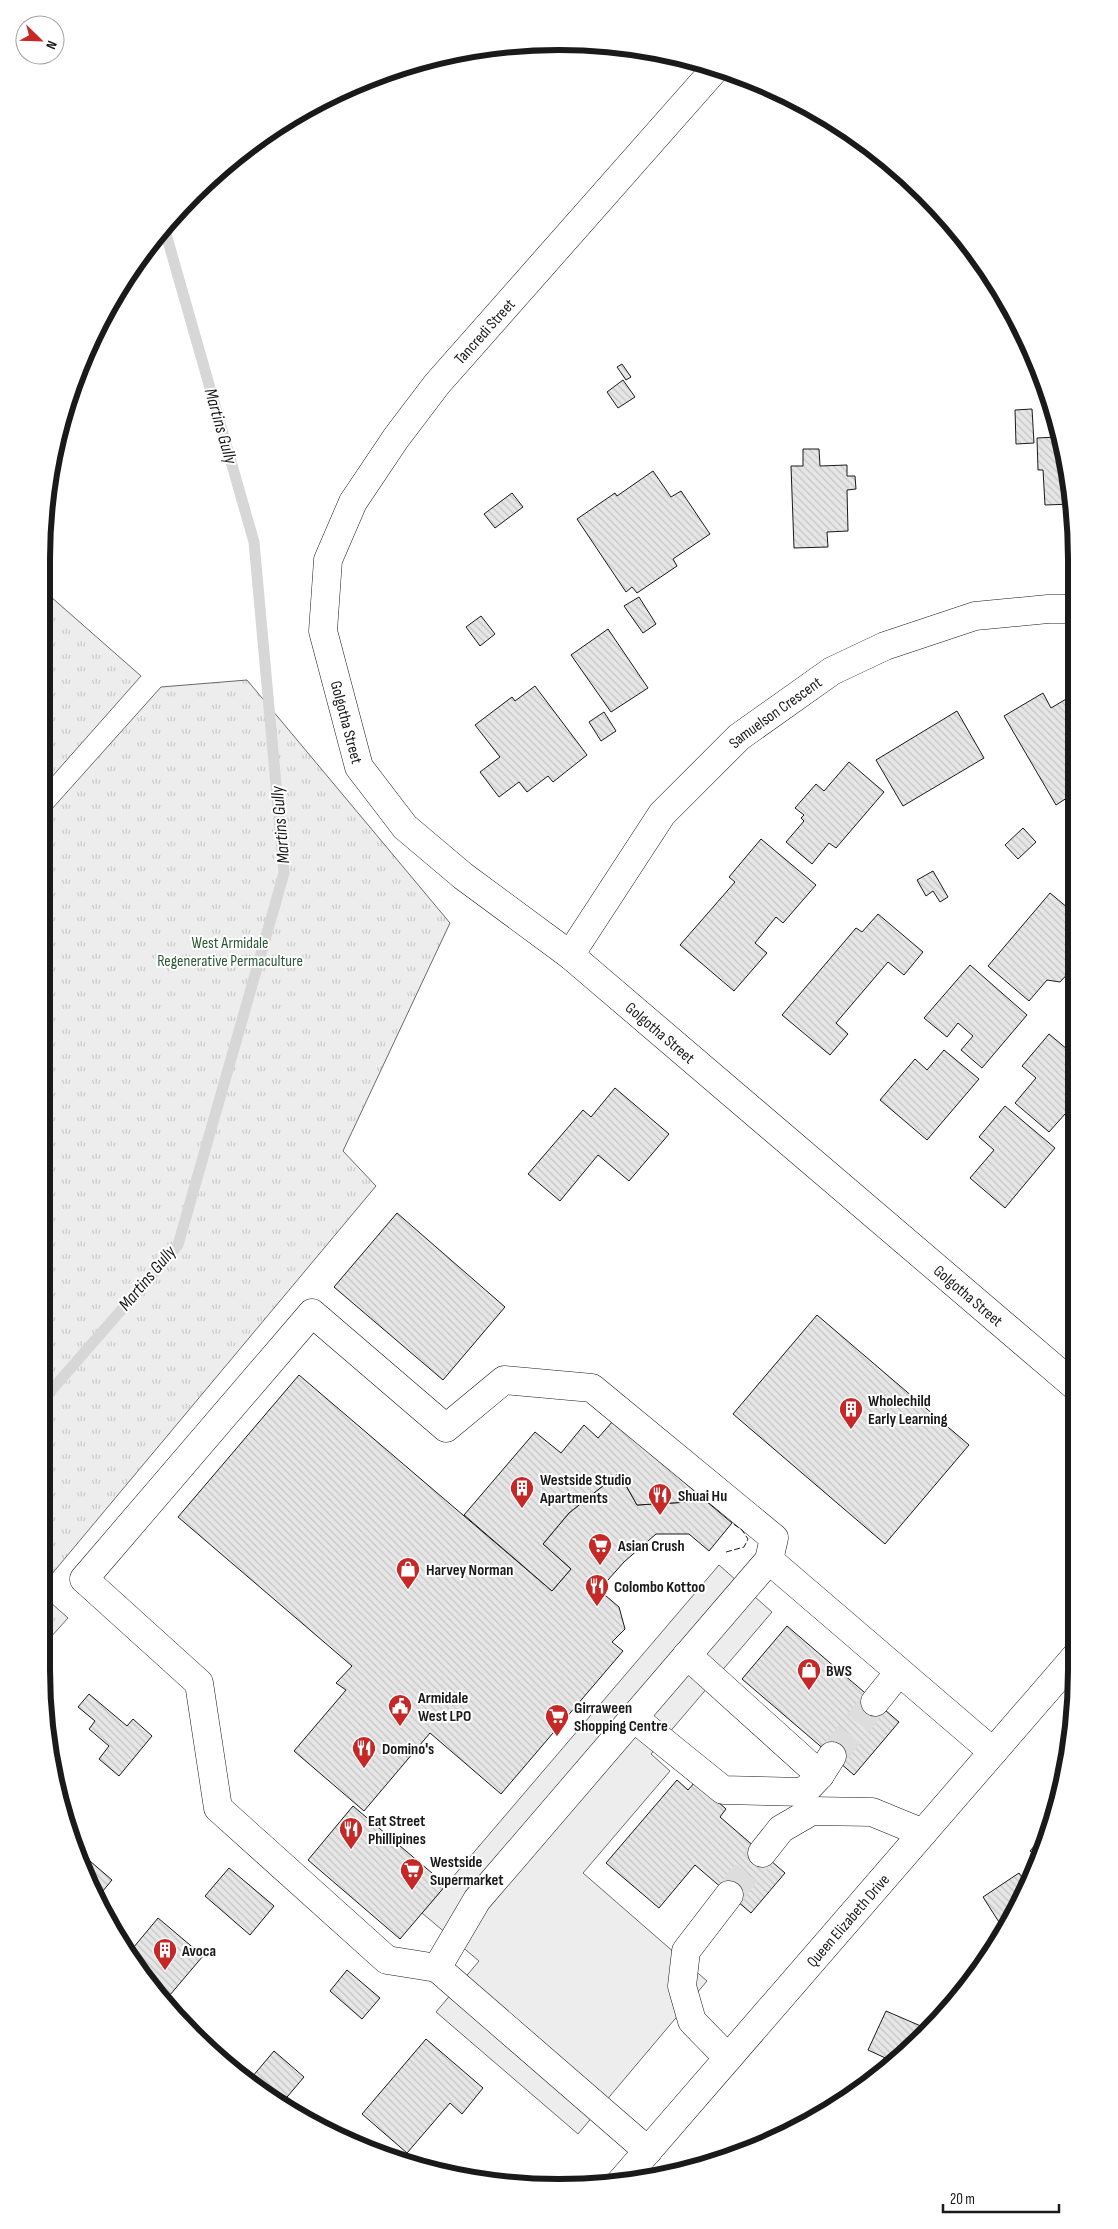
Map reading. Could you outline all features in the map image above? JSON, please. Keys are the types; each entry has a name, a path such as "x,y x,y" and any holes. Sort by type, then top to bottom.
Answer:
{"street":[{"name":"Tancredi Street","path":"322,631 328,560 353,502 396,438 437,384 711,73"},
{"name":"Samuelson Crescent","path":"570,955 662,814 739,737 832,671 885,646 975,616 1048,609 1068,609"},
{"name":"Golgotha Street","path":"322,631 359,767 405,827 463,876 570,955 1068,1380"},
{"path":"437,1968 478,1900 769,1560 774,1538 592,1388 504,1380 446,1428 312,1313 84,1579 199,1683 218,1808 387,1960 437,1968 648,2151"},
{"path":"769,1560 993,1752"},
{"path":"687,1656 817,1784 872,1812 923,1833"},
{"name":"Queen Elizabeth Drive","path":"627,2175 1068,1665"},
{"path":"876,1702 899,1672"},
{"path":"634,1718 722,1790 817,1784"},
{"path":"762,1853 817,1784"},
{"path":"728,2058 692,2021 682,1986 686,1951 729,1895"}],"green space":[{"path":"50,596 141,676 50,779"},
{"name":"West Armidale Regenerative Permaculture","path":"247,680 450,923 343,1151 376,1186 50,1576 50,811 161,687"},
{"path":"50,1602 68,1618 50,1638"}],"shaded area":[{"path":"719,1565 772,1612 651,1754 670,1771 583,1873 707,1981 578,2134 436,2012 479,1961 422,1913"}],"building":[{"path":"622,364 631,377 626,380 617,367"},
{"path":"623,380 635,397 618,408 607,392"},
{"path":"1032,409 1034,443 1016,444 1015,410"},
{"path":"1053,437 1065,504 1045,505 1043,470 1038,470 1037,438"},
{"path":"803,449 819,449 820,466 847,465 847,476 855,476 856,489 847,490 848,531 827,532 828,547 794,548 791,466 803,466"},
{"path":"653,471 671,497 681,491 710,534 673,559 677,566 637,593 632,587 626,592 577,519 615,493 617,496"},
{"path":"512,493 523,507 495,528 484,514"},
{"path":"639,597 656,624 643,633 624,606"},
{"path":"481,616 495,634 480,646 466,627"},
{"path":"608,629 648,688 611,712 571,655"},
{"path":"535,686 587,755 553,782 548,776 527,792 519,782 499,797 480,772 500,757 475,725 512,697 515,701"},
{"path":"1043,693 1051,708 1068,698 1068,797 1056,805 1004,716"},
{"path":"957,711 984,758 903,806 876,760"},
{"path":"604,712 616,731 601,741 589,722"},
{"path":"849,762 884,792 836,848 829,843 812,864 786,842 804,821 801,818 804,815 795,808 816,784 824,791"},
{"path":"1023,828 1036,842 1018,859 1005,845"},
{"path":"761,839 816,885 783,923 776,917 755,943 767,953 734,991 680,945 735,882 729,877"},
{"path":"933,871 948,897 940,902 933,891 926,896 917,880"},
{"path":"1050,893 1068,908 1068,973 1060,982 1047,980 1029,1001 988,966"},
{"path":"878,914 923,952 904,975 888,962 836,1023 848,1034 830,1055 782,1015 856,928 862,932"},
{"path":"970,965 1027,1015 982,1068 961,1050 973,1036 958,1023 947,1037 924,1018"},
{"path":"1049,1034 1068,1050 1068,1111 1049,1132 1015,1103 1036,1078 1022,1066"},
{"path":"944,1050 979,1079 927,1140 880,1100 915,1059 927,1070"},
{"path":"615,1088 669,1134 629,1181 598,1155 560,1201 528,1174 583,1110 591,1117"},
{"path":"1005,1106 1055,1148 1005,1208 970,1178 994,1150 979,1137"},
{"path":"397,1213 505,1307 443,1380 334,1287"},
{"name":"Wholechild Early Learning","path":"817,1315 969,1445 885,1544 733,1414"},
{"path":"299,1375 552,1591 571,1569 543,1544 569,1513 619,1473 637,1505 706,1501 732,1523 709,1551 689,1534 656,1534 624,1562 599,1590 619,1607 625,1629 612,1642 623,1651 501,1794 430,1733 364,1811 294,1751 346,1690 336,1683 352,1666 178,1517"},
{"name":"Westside Studio Apartments","path":"613,1421 706,1501 637,1505 619,1473 569,1513 543,1544 571,1569 552,1591 464,1515 535,1432 561,1453 584,1425 598,1438"},
{"name":"BWS","path":"787,1626 899,1722 854,1775 742,1679"},
{"path":"89,1694 127,1726 133,1719 152,1736 119,1776 99,1759 109,1746 89,1729 95,1721 78,1707"},
{"path":"677,1780 688,1790 695,1782 726,1809 720,1817 785,1873 751,1913 695,1865 659,1908 606,1863"},
{"path":"353,1806 446,1885 400,1939 308,1860"},
{"path":"1038,1841 1033,1854 1030,1851"},
{"path":"86,1858 112,1880 101,1893"},
{"path":"229,1868 274,1906 250,1935 205,1896"},
{"path":"1019,1873 1023,1879 1000,1924 983,1897"},
{"name":"Avoca","path":"158,1918 203,1956 168,1997 133,1948"},
{"path":"347,1970 380,1998 362,2019 330,1991"},
{"path":"886,2011 922,2027 888,2059 868,2050"},
{"path":"426,2039 483,2088 462,2114 450,2103 407,2153 362,2114"},
{"path":"274,2051 304,2077 285,2099 252,2076"}],"waterway":[{"name":"Martins Gully","path":"50,1392 178,1245 284,873 254,542 166,235"}],"tunnel":[{"path":"832,1756 875,1702"},
{"path":"729,1895 762,1853"}],"fence":[{"path":"726,1552 744,1547 748,1539 742,1530 732,1523"}],"place":[{"name":"Wholechild Early Learning","path":"851,1430"},
{"name":"Westside Studio Apartments","path":"522,1509"},
{"name":"Shuai Hu","path":"660,1516"},
{"name":"Asian Crush","path":"600,1566"},
{"name":"Harvey Norman","path":"408,1590"},
{"name":"Colombo Kottoo","path":"597,1607"},
{"name":"BWS","path":"809,1691"},
{"name":"Armidale West LPO","path":"400,1727"},
{"name":"Girraween Shopping Centre","path":"557,1737"},
{"name":"Domino's","path":"364,1769"},
{"name":"Eat Street Phillipines","path":"351,1850"},
{"name":"Westside Supermarket","path":"412,1891"},
{"name":"Avoca","path":"165,1971"}]}
